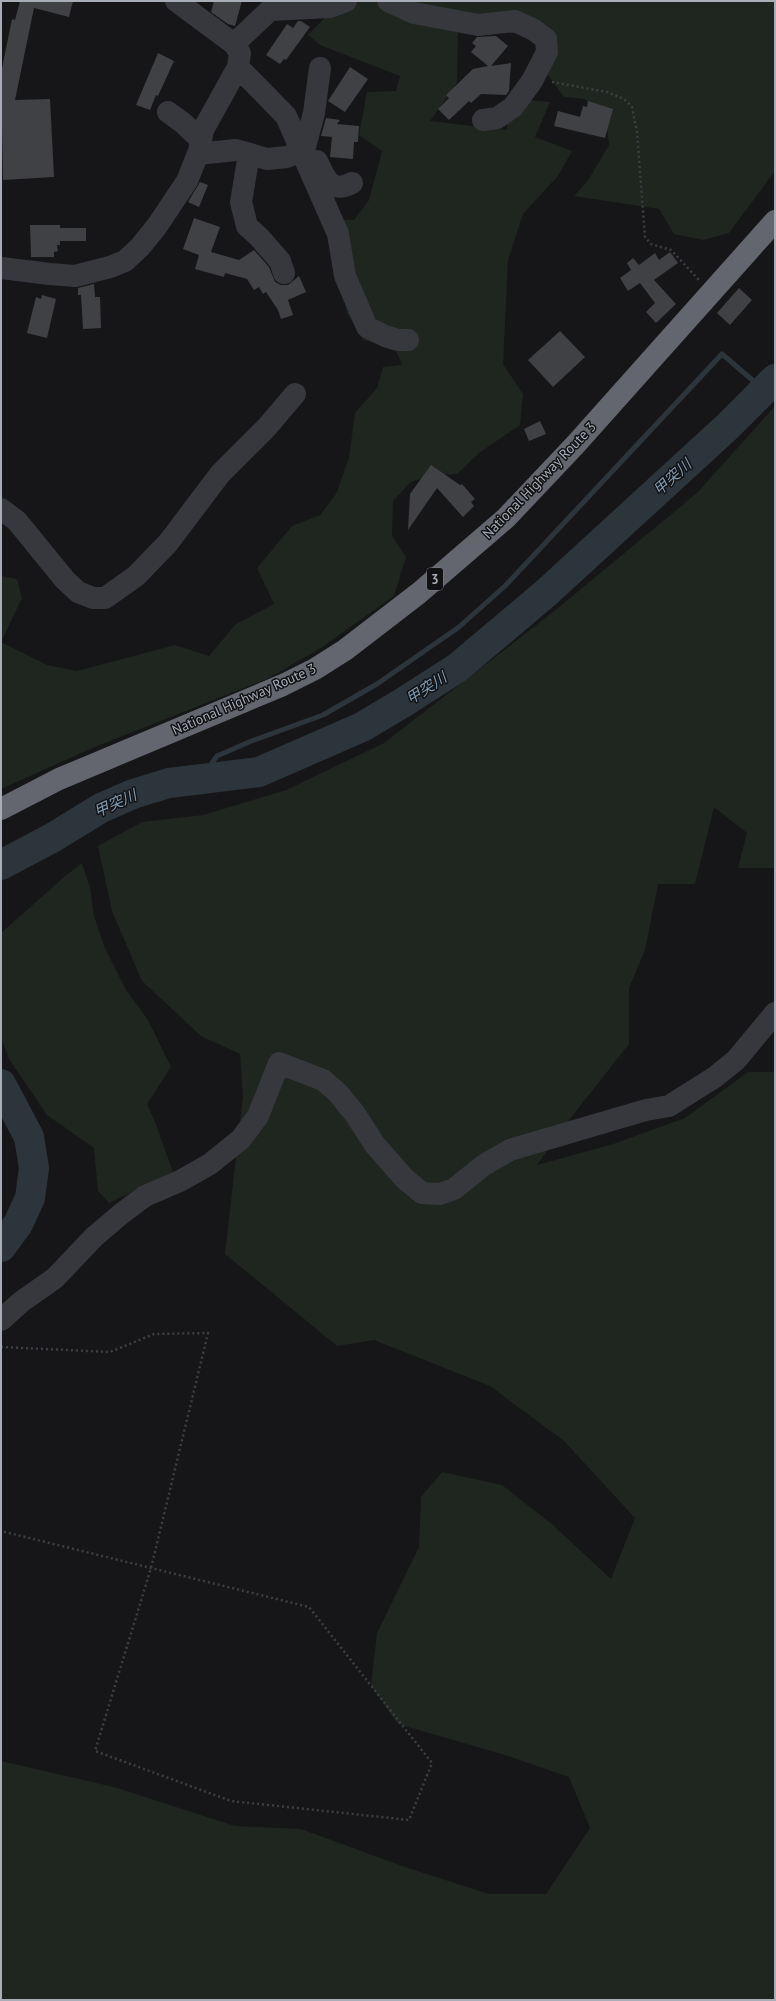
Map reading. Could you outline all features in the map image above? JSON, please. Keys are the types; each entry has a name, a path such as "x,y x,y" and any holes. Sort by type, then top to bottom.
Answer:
{"highway":[{"name":"National Highway Route 3","path":"1,809 59,778 283,685 345,650 419,593 506,518 576,444 710,292 775,221"}],"street":[{"path":"1,268 75,276 110,267 125,260 140,247 157,226 187,181 200,147 203,130 238,67 240,52 234,44 176,1"},
{"path":"234,44 270,10 330,7 346,1"},
{"path":"388,1 414,13 478,25 515,21 534,30 546,39 547,52 532,81 513,107 497,118 483,120"},
{"path":"238,67 286,116 303,149 338,234 345,276 367,327 385,336 398,340 408,340"},
{"path":"168,112 183,123 200,147 236,150 267,159 287,157 303,149 314,113 320,68"},
{"path":"303,149 314,155 325,180 334,186 343,188 352,182"},
{"path":"249,154 241,202 247,226 280,261 284,273"},
{"path":"1,509 17,521 65,580 78,592 93,598 105,598 136,576 168,544 220,474 267,427 295,394"},
{"path":"1,1320 21,1302 55,1278 94,1237 121,1214 145,1196 180,1181 210,1164 241,1139 258,1116 279,1063 323,1080 338,1093 355,1114 375,1145 404,1178 422,1193 440,1194 454,1189 484,1165 510,1150 646,1110 669,1106 715,1077 736,1060 775,1013"}],"path":[{"path":"532,81 568,84 607,92 624,99 632,107 637,132 645,237 652,244 671,250 710,292"},
{"path":"1,1347 110,1352 154,1334 208,1333 151,1568 95,1751 231,1801 409,1820 432,1763 309,1606 151,1568 1,1531"}],"shaded area":[{"path":"341,1 775,1 775,171 729,233 703,240 674,234 659,209 574,196 589,179 609,145 606,120 585,99 564,97 548,75 539,46 514,25 458,32 457,83 430,121 507,130 508,107 517,99 550,102 535,137 572,151 558,176 523,214 508,260 503,364 523,394 520,425 479,453 457,474 432,475 411,482 393,501 392,536 406,557 394,596 321,648 269,678 95,747 1,789 1,642 47,665 77,671 175,645 209,656 236,624 274,604 257,568 292,526 320,515 336,494 349,458 355,413 377,388 383,367 402,365 395,348 363,340 347,313 327,219 354,220 369,200 382,151 359,135 367,92 396,91 400,76 320,45 308,35"},
{"path":"775,406 775,868 738,868 747,833 714,807 695,884 658,884 645,950 629,988 629,1044 573,1115 537,1165 613,1144 685,1118 748,1072 775,1072 775,2000 1,2000 1,1761 114,1787 235,1826 301,1829 405,1867 489,1894 546,1894 590,1828 569,1777 505,1755 398,1724 371,1686 377,1633 419,1547 421,1497 442,1472 502,1485 553,1525 611,1579 635,1518 564,1441 490,1386 374,1340 337,1346 225,1254 243,1095 240,1054 201,1036 142,981 112,911 98,846 142,822 203,815 286,790 384,743 552,613 698,492"},
{"path":"1,576 17,579 22,598 1,642"},
{"path":"82,863 90,888 94,916 104,946 126,990 148,1020 171,1067 147,1104 173,1172 109,1203 98,1191 94,1148 47,1115 9,1059 1,1037 1,933"}],"building":[{"path":"20,1 73,1 69,17 34,8 15,100 50,99 54,177 3,180 1,73 12,19 15,20"},
{"path":"214,1 242,1 235,26 228,24 211,12"},
{"path":"298,21 301,21 310,27 286,60 284,59 280,64 266,55 287,24 293,28"},
{"path":"496,36 508,46 491,66 511,63 509,91 506,95 481,94 471,103 469,101 449,120 438,109 449,98 446,95 473,69 488,66 471,52 476,46 472,43 477,37"},
{"path":"158,53 174,61 158,96 156,95 150,110 136,105"},
{"path":"350,67 368,79 345,112 328,101"},
{"path":"588,101 613,109 605,138 554,126 558,111 580,117 583,106 587,107"},
{"path":"326,118 340,120 337,124 359,126 358,142 354,142 353,159 330,157 332,137 321,136"},
{"path":"200,182 208,185 199,207 188,202"},
{"path":"194,218 220,227 211,252 239,260 254,250 269,267 275,282 281,285 288,285 299,276 306,292 288,300 293,315 281,319 278,310 266,292 263,294 259,287 254,290 247,279 225,273 224,277 195,269 199,255 183,249"},
{"path":"30,225 60,225 60,228 86,228 86,241 60,241 60,245 57,245 58,251 54,252 54,257 31,257"},
{"path":"670,252 678,263 654,280 676,304 656,323 646,312 655,303 640,283 628,291 620,278 631,270 627,263 633,258 639,265 655,253 659,260"},
{"path":"94,284 95,297 100,297 101,328 83,329 81,295 78,295 78,288"},
{"path":"739,288 752,300 730,325 717,313"},
{"path":"42,295 56,299 47,338 27,333 36,297 41,299"},
{"path":"560,331 585,357 553,387 528,360"},
{"path":"540,421 546,434 529,441 524,429"},
{"path":"431,465 460,485 462,484 475,499 471,502 474,506 463,517 437,488 408,530 410,494"}],"waterway":[{"path":"206,779 212,763 217,756 249,742 323,715 377,684 459,627 505,586 722,354 764,390"},
{"name":"甲突川","path":"1,865 52,838 101,808 133,794 169,783 259,772 362,727 404,702 457,668 546,593 727,427 775,379"},
{"name":"甲突川","path":"1,1084 29,1137 34,1168 30,1198 18,1224 1,1247"}]}
